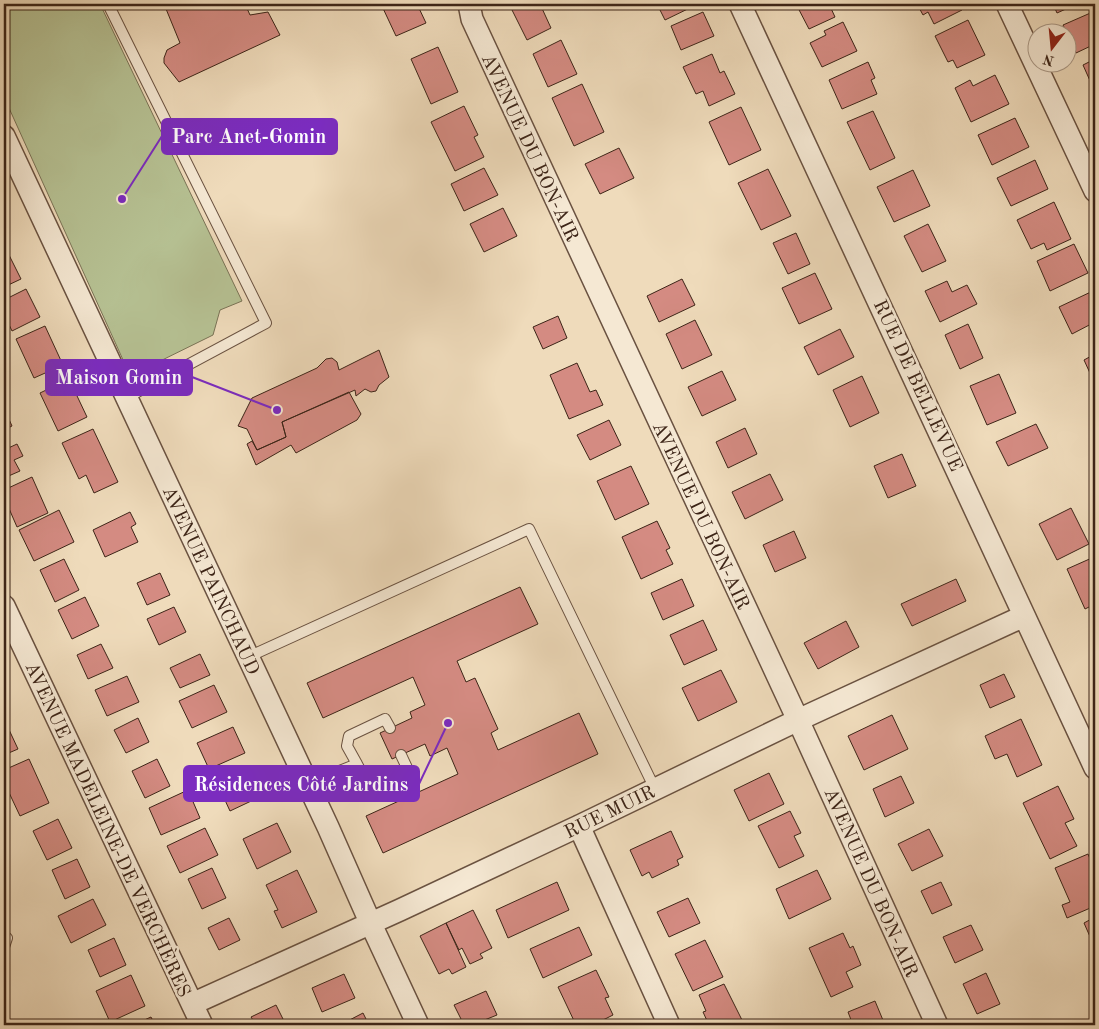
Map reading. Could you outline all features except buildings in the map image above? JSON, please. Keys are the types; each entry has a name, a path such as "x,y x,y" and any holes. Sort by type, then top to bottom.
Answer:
{"street":[{"name":"AVENUE DU BON-AIR","path":"469,4 472,19 798,720 937,1025"},
{"name":"RUE DE BELLEVUE","path":"740,4 984,525 1095,768"},
{"path":"1007,4 1095,190"},
{"name":"AVENUE PAINCHAUD","path":"4,136 418,1025"},
{"name":"AVENUE MADELEINE-DE VERCHÈRES","path":"4,606 202,1025"},
{"name":"RUE MUIR","path":"192,1004 400,910 798,720 1024,616"},
{"path":"579,826 669,1025"}],"lane":[{"path":"108,4 266,323 126,398"},
{"path":"248,657 529,529 655,788"},
{"path":"390,728 385,719 349,736 347,746 366,780 378,784 409,772 402,755"},
{"path":"307,784 357,764"}],"green space":[{"path":"4,4 100,4 242,301 220,310 213,335 148,367 135,370 124,362 4,97"}],"place":[{"name":"Parc Anet-Gomin","path":"122,199"},
{"name":"Maison Gomin","path":"277,410"},
{"name":"Résidences Côté Jardins","path":"448,723"}]}
